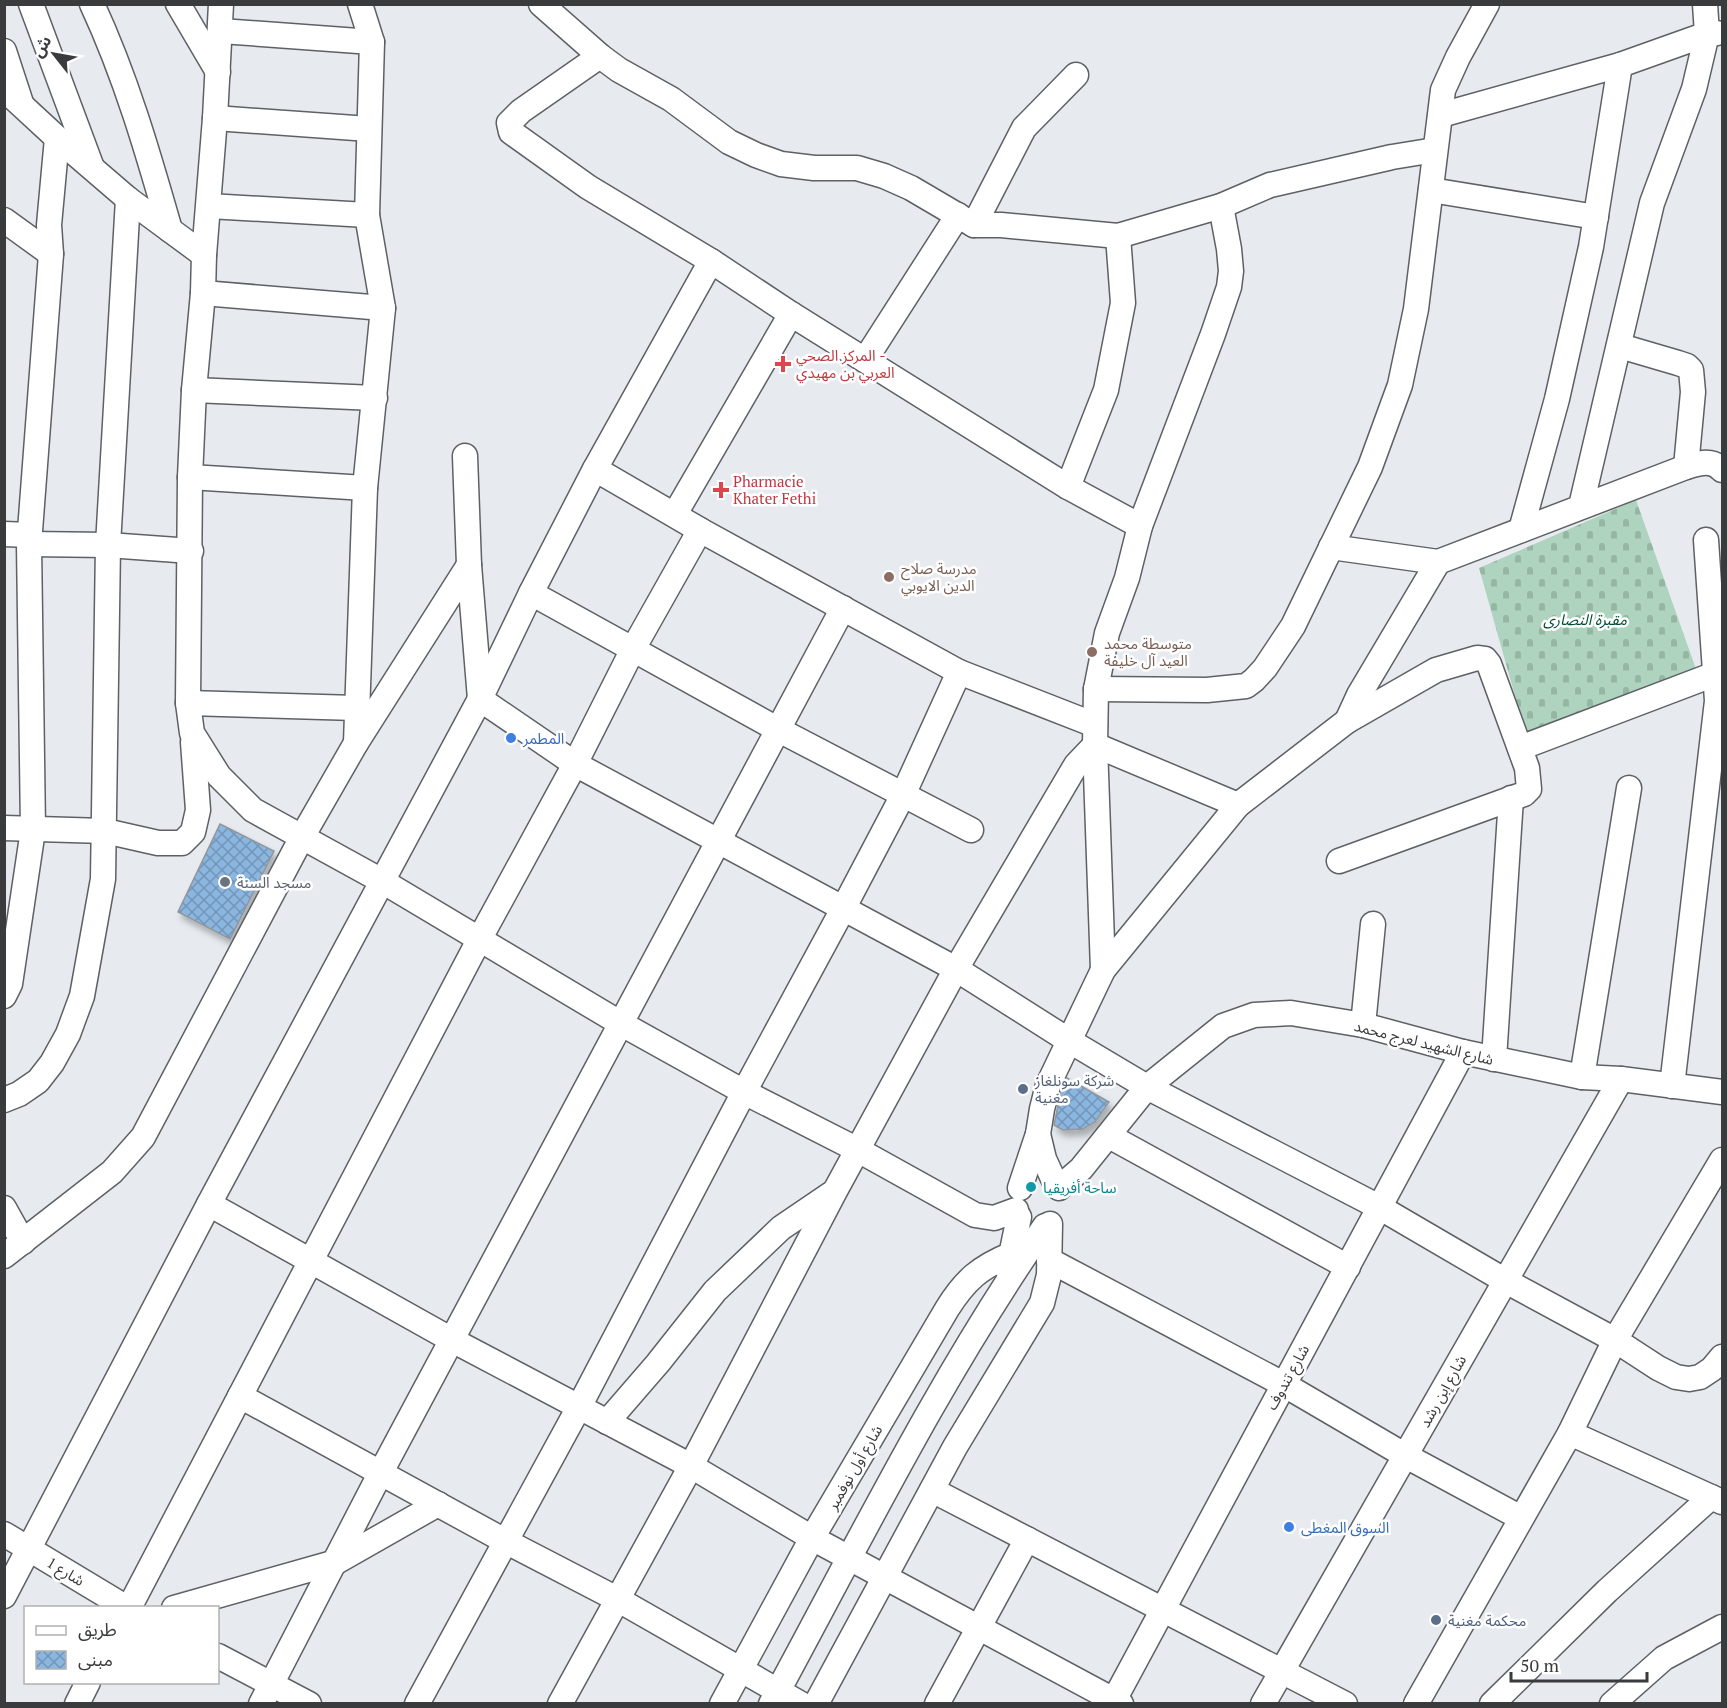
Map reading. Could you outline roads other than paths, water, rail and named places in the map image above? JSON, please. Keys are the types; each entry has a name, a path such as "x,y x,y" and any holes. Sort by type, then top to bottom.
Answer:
{"street":[{"path":"31,4 91,167"},
{"path":"92,4 143,133 170,230"},
{"path":"178,4 218,72"},
{"path":"4,828 105,831 158,843 174,844 182,843 193,832 198,810 188,703 190,477 221,4"},
{"path":"356,743 364,488 383,308 367,215 372,42 360,4"},
{"path":"541,4 619,70 671,99 729,142 782,164 814,168 857,168 884,176 966,220 1118,236 1221,206 1270,185 1392,157 1435,150"},
{"path":"1096,689 1207,690 1246,686 1265,668 1293,626 1370,467 1400,385 1416,309 1443,90 1487,4"},
{"path":"1581,506 1652,203 1714,33 1705,4"},
{"path":"221,31 372,42"},
{"path":"1441,115 1620,65 1714,33"},
{"path":"4,51 13,96 57,138 128,199 204,255"},
{"path":"600,56 521,111 509,123 511,132 588,187 711,261 791,314 1068,487 1140,526"},
{"path":"1521,530 1557,399 1596,217 1620,65"},
{"path":"865,360 966,220 1024,128 1076,75"},
{"path":"215,118 369,129"},
{"path":"4,996 10,984 33,830 30,539 51,254 49,225 57,138"},
{"path":"1431,190 1596,217"},
{"path":"4,1100 19,1094 38,1081 52,1063 68,1034 82,996 103,879 108,545 128,199"},
{"path":"209,206 367,215"},
{"path":"1103,970 1095,735 1096,689 1107,633 1127,578 1140,526 1228,287 1231,271 1221,206"},
{"path":"4,220 51,254"},
{"path":"1068,487 1108,380 1123,303 1118,236"},
{"path":"4,1596 209,1204 480,699 595,469 711,261"},
{"path":"203,293 383,308"},
{"path":"675,514 791,314"},
{"path":"1620,346 1687,366 1691,370 1693,392 1686,466"},
{"path":"194,390 375,398"},
{"path":"465,456 469,565 480,699"},
{"path":"1332,547 1438,562 1686,466 1703,462 1713,464 1722,470"},
{"path":"595,469 700,530 959,672 1238,805"},
{"path":"190,477 364,488"},
{"path":"129,1606 479,940 575,764 633,649 700,530"},
{"path":"4,534 30,539 191,551"},
{"path":"1672,1086 1713,746 1716,701 1706,540"},
{"path":"1347,721 1359,695 1438,562"},
{"path":"4,1208 14,1249 112,1172 143,1137 302,837 356,743 469,565"},
{"path":"531,593 779,730 971,830"},
{"path":"266,1694 380,1474 843,608"},
{"path":"1004,1284 1012,1254 1018,1205 1038,1134 1048,1085 1103,970 1238,805 1347,721 1436,670 1477,658 1485,659 1489,664 1520,747 1527,768 1529,789 1524,794 1339,861"},
{"path":"417,1704 579,1407 903,795 959,672"},
{"path":"1520,747 1715,674"},
{"path":"480,699 575,764 956,969 1147,1087 1379,1207 1504,1280 1615,1340 1658,1368 1676,1377 1689,1379 1700,1377 1712,1369 1722,1357"},
{"path":"188,703 356,708"},
{"path":"192,733 219,776 253,810 382,881 621,1023 744,1092 858,1150 981,1217 994,1218 1018,1205 1032,1179 1040,1178 1057,1186"},
{"path":"560,1704 691,1466 835,1191 956,969 1095,735"},
{"path":"1582,1077 1629,788"},
{"path":"1494,1059 1511,798"},
{"path":"1364,1025 1373,924"},
{"name":"شارع الشهيد لعرج محمد","path":"1057,1186 1081,1169 1147,1087 1223,1026 1254,1014 1291,1013 1364,1025 1463,1052 1582,1077 1722,1092"},
{"name":"شارع تندوف","path":"1116,1702 1161,1610 1463,1052"},
{"name":"شارع إبن رشد","path":"1263,1704 1504,1280 1621,1080"},
{"path":"774,1697 916,1434 1004,1284 1048,1225 1056,1220 1063,1208 1063,1195 1044,1159 1038,1134"},
{"path":"1109,1136 1347,1267"},
{"path":"1416,1704 1570,1433 1615,1340 1722,1160"},
{"path":"607,1422 658,1363 715,1291 781,1228 835,1191"},
{"path":"209,1204 452,1340 691,1466 812,1538 1116,1702"},
{"path":"1018,1205 1031,1225 1048,1225"},
{"path":"816,1704 960,1438 1042,1303 1049,1275 1048,1225"},
{"name":"شارع أول نوفمبر","path":"722,1704 812,1538 958,1291 973,1275 990,1263 1012,1254"},
{"path":"1049,1260 1283,1384 1406,1456 1521,1518"},
{"path":"240,1396 504,1541 617,1599 741,1669 774,1697 801,1704"},
{"path":"1492,1704 1607,1591 1717,1500 1570,1433"},
{"path":"932,1490 1345,1704"},
{"path":"181,1606 336,1562 438,1504"},
{"name":"شارع 1","path":"4,1534 125,1606"},
{"path":"937,1704 1028,1539"},
{"path":"1612,1704 1664,1658 1722,1627"},
{"path":"219,1657 266,1694 309,1704"},
{"path":"77,1704 87,1684"}],"place":[{"name":"المركز الصحي - العربي بن مهيدي","path":"783,364"},
{"name":"Pharmacie Khater Fethi","path":"721,490"},
{"name":"مدرسة صلاح الدين الايوبي","path":"889,577"},
{"name":"متوسطة محمد العيد آل خليفة","path":"1092,652"},
{"name":"المطمر","path":"511,738"},
{"name":"مسجد السنة","path":"225,882"},
{"name":"شركة سونلغاز مغنية","path":"1023,1089"},
{"name":"ساحة أفريقيا","path":"1031,1187"},
{"name":"السوق المغطى","path":"1289,1527"},
{"name":"محكمة مغنية","path":"1436,1620"}],"park label":[{"name":"مقبرة النصارى","path":"1585,619"}]}
